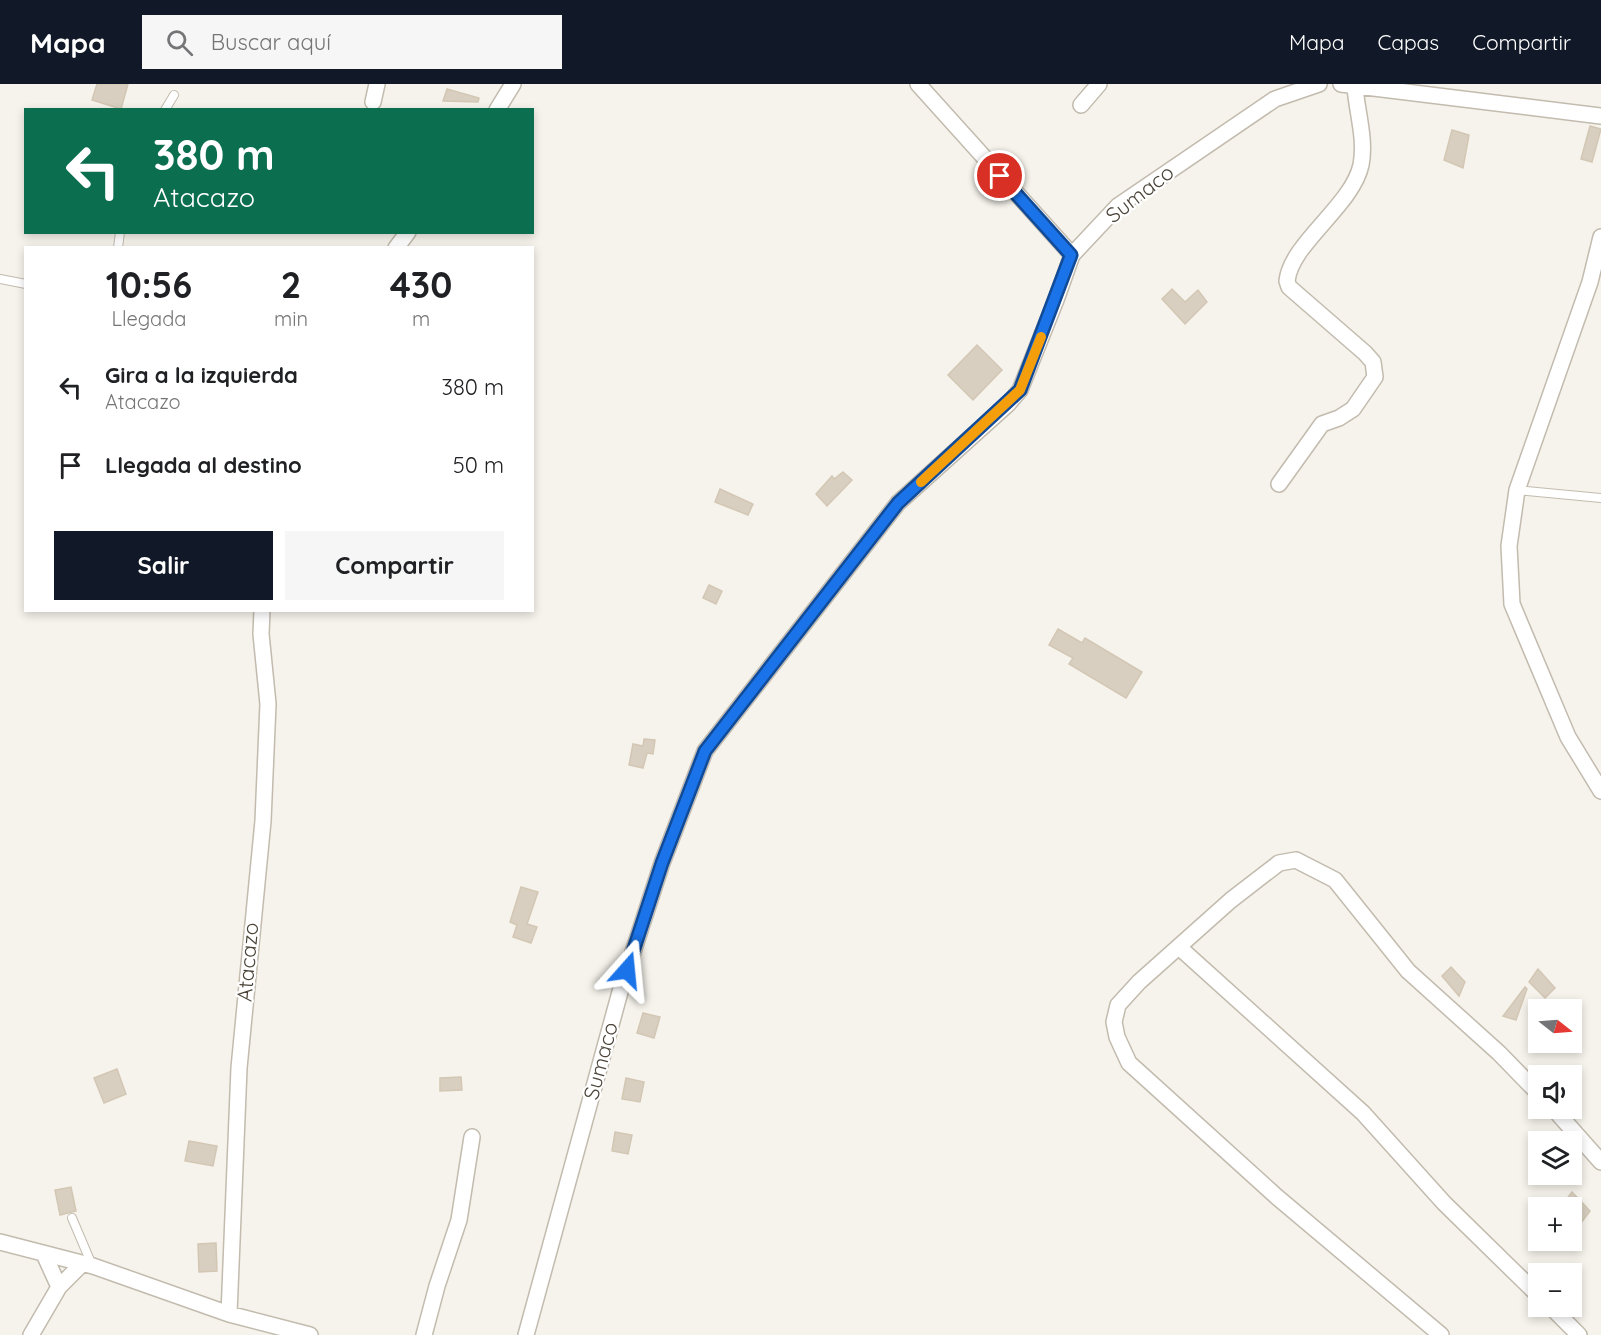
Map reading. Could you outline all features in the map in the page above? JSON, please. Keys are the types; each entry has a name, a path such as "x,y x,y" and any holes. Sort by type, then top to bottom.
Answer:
{"street":[{"path":"374,102 377,84"},
{"path":"498,108 513,84"},
{"path":"918,84 1071,255"},
{"path":"1081,105 1099,84"},
{"name":"Sumaco","path":"525,1335 620,992 662,863 705,751 898,503 1020,390 1071,255 1118,206 1275,99 1320,84"},
{"path":"1279,484 1322,424 1339,418 1353,408 1375,377 1373,362 1365,353 1289,287 1287,281 1293,263 1345,197 1358,176 1363,147 1348,85 1435,89 1601,116"},
{"path":"1601,237 1590,282 1517,490 1509,546 1512,604 1568,737 1601,791"},
{"name":"Atacazo","path":"229,1314 239,1068 263,821 268,704 261,634 262,612"},
{"path":"1441,1335 1277,1197 1129,1063 1117,1037 1114,1022 1118,1005 1139,982 1247,887 1280,863 1296,860 1335,880 1408,971 1499,1053 1528,1083"},
{"path":"1180,948 1363,1113 1444,1203 1528,1285"},
{"path":"1563,1119 1601,1162"},
{"path":"424,1335 437,1286 459,1220 472,1137"},
{"path":"0,1242 87,1265 229,1314 310,1335"},
{"path":"44,1254 60,1287"},
{"path":"31,1335 60,1287 87,1265"},
{"path":"1561,1317 1579,1335"}],"lane":[{"path":"166,108 174,95"},
{"path":"0,279 24,284"},
{"path":"1517,490 1601,498"},
{"path":"72,1218 87,1265"}],"building":[{"path":"97,84 128,84 121,108 92,100"},
{"path":"447,89 479,98 478,102 443,101"},
{"path":"1590,126 1601,129 1592,162 1581,159"},
{"path":"1452,130 1469,135 1463,168 1444,160"},
{"path":"1172,289 1185,302 1198,290 1207,302 1185,324 1162,299"},
{"path":"977,345 1002,370 973,400 948,375"},
{"path":"843,472 852,480 827,506 816,494 832,476 834,479"},
{"path":"720,489 753,504 748,515 715,502"},
{"path":"709,585 722,591 716,604 703,598"},
{"path":"1058,629 1082,643 1085,638 1142,672 1126,698 1069,664 1073,658 1049,645"},
{"path":"644,739 655,740 653,754 647,753 643,768 629,765 633,744 643,746"},
{"path":"521,887 538,892 527,924 537,927 531,943 513,937 517,925 510,922"},
{"path":"1451,967 1465,982 1459,996 1442,976"},
{"path":"1538,969 1555,988 1545,998 1529,982"},
{"path":"1525,987 1527,989 1516,1020 1503,1016"},
{"path":"643,1013 660,1017 654,1038 637,1033"},
{"path":"117,1069 126,1094 104,1103 94,1078"},
{"path":"461,1077 462,1090 440,1091 440,1078"},
{"path":"626,1078 644,1082 640,1102 622,1099"},
{"path":"615,1132 632,1135 628,1154 612,1151"},
{"path":"189,1141 217,1146 213,1166 185,1161"},
{"path":"71,1187 76,1211 60,1215 55,1190"},
{"path":"1582,1203 1590,1211 1582,1221"},
{"path":"216,1243 217,1271 199,1272 198,1244"}],"slow traffic":[{"path":"921,482 1008,404 1020,390 1041,337"}],"route":[{"path":"627,970 662,863 705,751 898,503 1008,404 1020,390 1056,300 1071,255 1000,176"}]}
